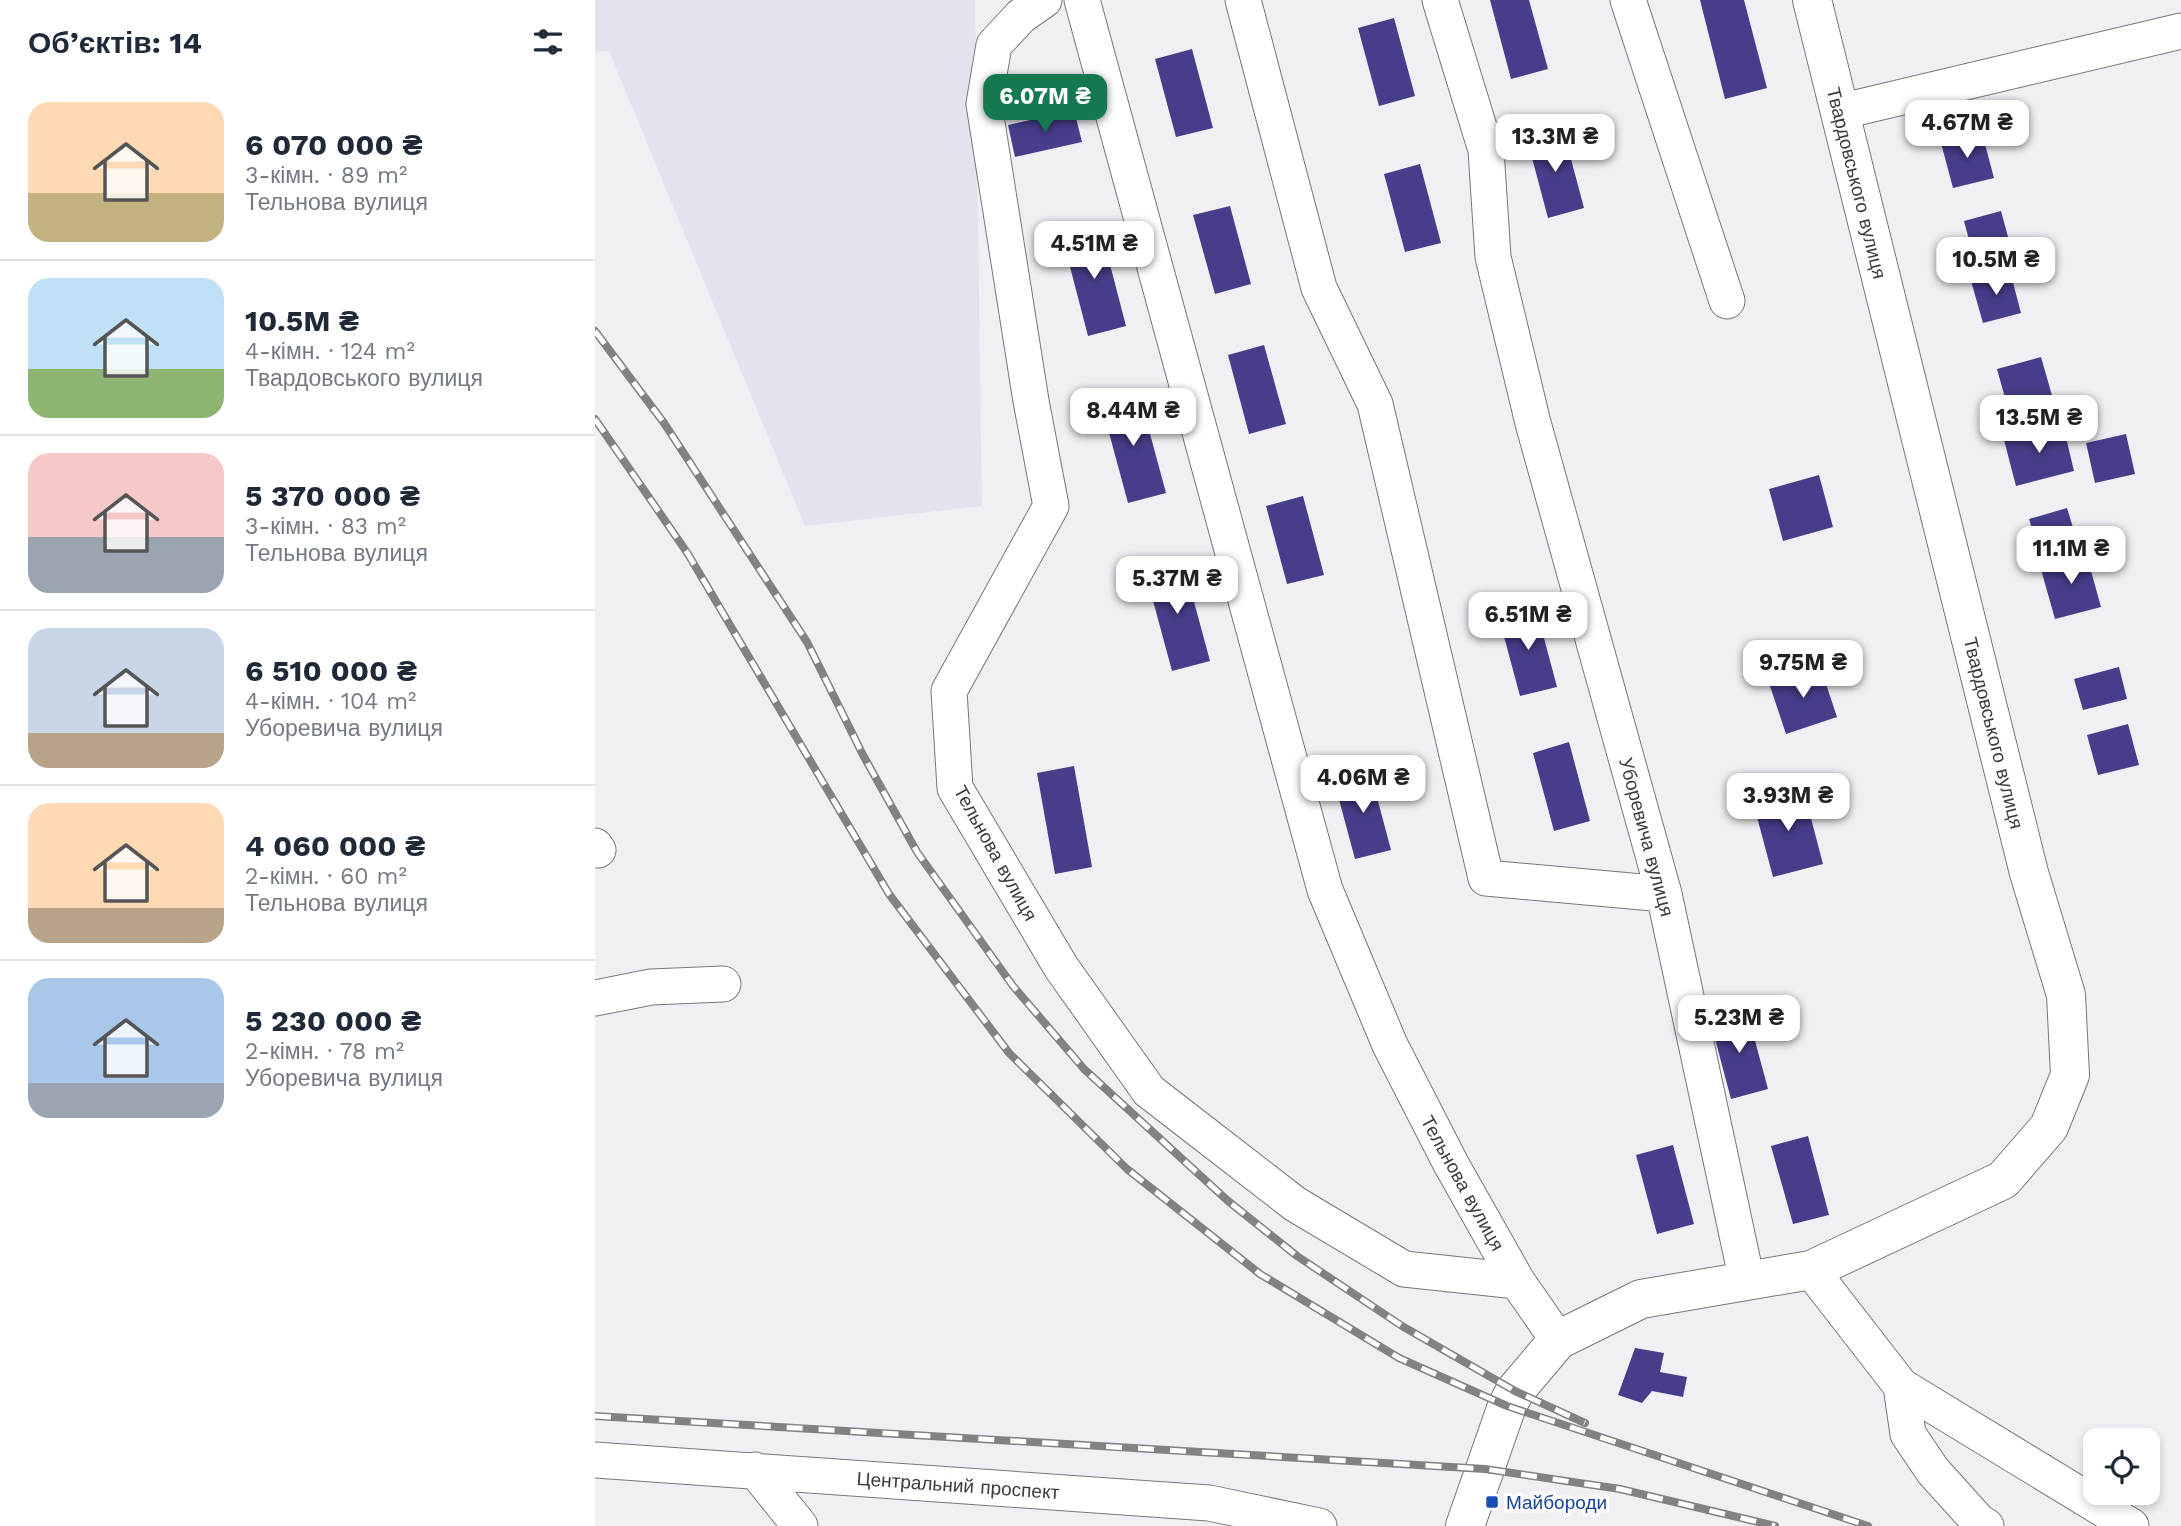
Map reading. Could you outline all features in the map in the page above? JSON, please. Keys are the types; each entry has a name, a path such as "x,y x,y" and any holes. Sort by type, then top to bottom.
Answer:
{"main road":[{"name":"Твардовського вулиця","path":"1747,1281 1811,1270 2003,1180 2049,1127 2070,1075 2066,995 2029,873 1812,0"},
{"path":"1465,1526 1507,1406 1515,1391 1558,1340 1641,1299 1747,1281"}],"street":[{"name":"Тельнова вулиця","path":"1044,0 1021,16 994,45 984,104 1031,401 1051,506 949,691 955,788 1061,967 1149,1091 1295,1205 1404,1269 1517,1281"},
{"name":"Тельнова вулиця","path":"1082,0 1325,890 1390,1045 1451,1164 1517,1281 1558,1340"},
{"path":"1243,0 1319,288 1375,404 1486,878 1664,894"},
{"name":"Уборевича вулиця","path":"1440,0 1486,150 1493,257 1533,422 1664,894 1747,1281"},
{"path":"1628,0 1727,301"},
{"path":"1839,112 2181,31"},
{"path":"595,998 650,987 723,984"},
{"path":"1811,1270 1901,1386 2131,1526"},
{"path":"1901,1386 1908,1434 1933,1471 1979,1522 1986,1526"},
{"name":"Центральний проспект","path":"595,1460 1209,1503 1319,1526"},
{"path":"755,1470 800,1526"}],"shaded area":[{"path":"595,0 975,0 982,506 805,526 609,51 595,52"}],"building":[{"path":"1490,0 1529,0 1548,69 1511,79"},
{"path":"1700,0 1744,0 1767,88 1725,99"},
{"path":"1394,18 1415,96 1379,106 1358,28"},
{"path":"1192,49 1213,128 1176,137 1155,59"},
{"path":"1074,110 1082,142 1015,157 1008,125"},
{"path":"1563,129 1584,208 1548,218 1527,139"},
{"path":"1982,133 1994,178 1953,188 1941,143"},
{"path":"1420,164 1441,243 1405,252 1384,174"},
{"path":"1230,206 1251,284 1215,294 1193,215"},
{"path":"2001,211 2011,248 1974,258 1964,221"},
{"path":"1100,226 1126,326 1088,336 1062,236"},
{"path":"2010,271 2021,313 1983,323 1971,281"},
{"path":"1264,345 1286,424 1249,434 1228,355"},
{"path":"2041,357 2053,399 2009,412 1997,369"},
{"path":"1139,393 1166,493 1128,503 1101,403"},
{"path":"2063,425 2074,471 2016,486 2004,440"},
{"path":"2126,434 2135,474 2095,483 2086,443"},
{"path":"1819,475 1833,527 1783,541 1769,489"},
{"path":"1303,496 1324,575 1287,584 1266,506"},
{"path":"2067,508 2079,547 2041,558 2029,519"},
{"path":"2086,553 2101,607 2055,619 2040,566"},
{"path":"1183,561 1210,661 1172,671 1145,571"},
{"path":"1536,608 1557,687 1520,696 1499,618"},
{"path":"1820,666 1837,717 1786,734 1769,683"},
{"path":"2119,667 2127,699 2083,710 2074,679"},
{"path":"2128,724 2139,765 2098,775 2087,735"},
{"path":"1569,742 1590,821 1554,831 1533,753"},
{"path":"1074,766 1092,867 1055,874 1037,773"},
{"path":"1370,771 1391,850 1355,859 1334,781"},
{"path":"1803,788 1823,864 1773,877 1753,802"},
{"path":"1747,1011 1768,1089 1731,1099 1710,1020"},
{"path":"1808,1136 1829,1215 1793,1224 1771,1146"},
{"path":"1673,1145 1694,1224 1657,1234 1636,1155"},
{"path":"1635,1348 1664,1353 1660,1372 1687,1377 1683,1397 1652,1391 1642,1403 1618,1395"}],"railway":[{"path":"595,331 664,423 807,642 863,755 917,852 1013,986 1084,1069 1228,1201 1297,1256 1402,1326 1515,1391 1585,1423"},
{"path":"595,419 688,554 889,894 1009,1053 1127,1169 1260,1274 1399,1358 1507,1406 1868,1526"},
{"path":"595,1416 1485,1469 1620,1489 1775,1526"}],"place":[{"name":"Майбороди","path":"1492,1502"}]}
